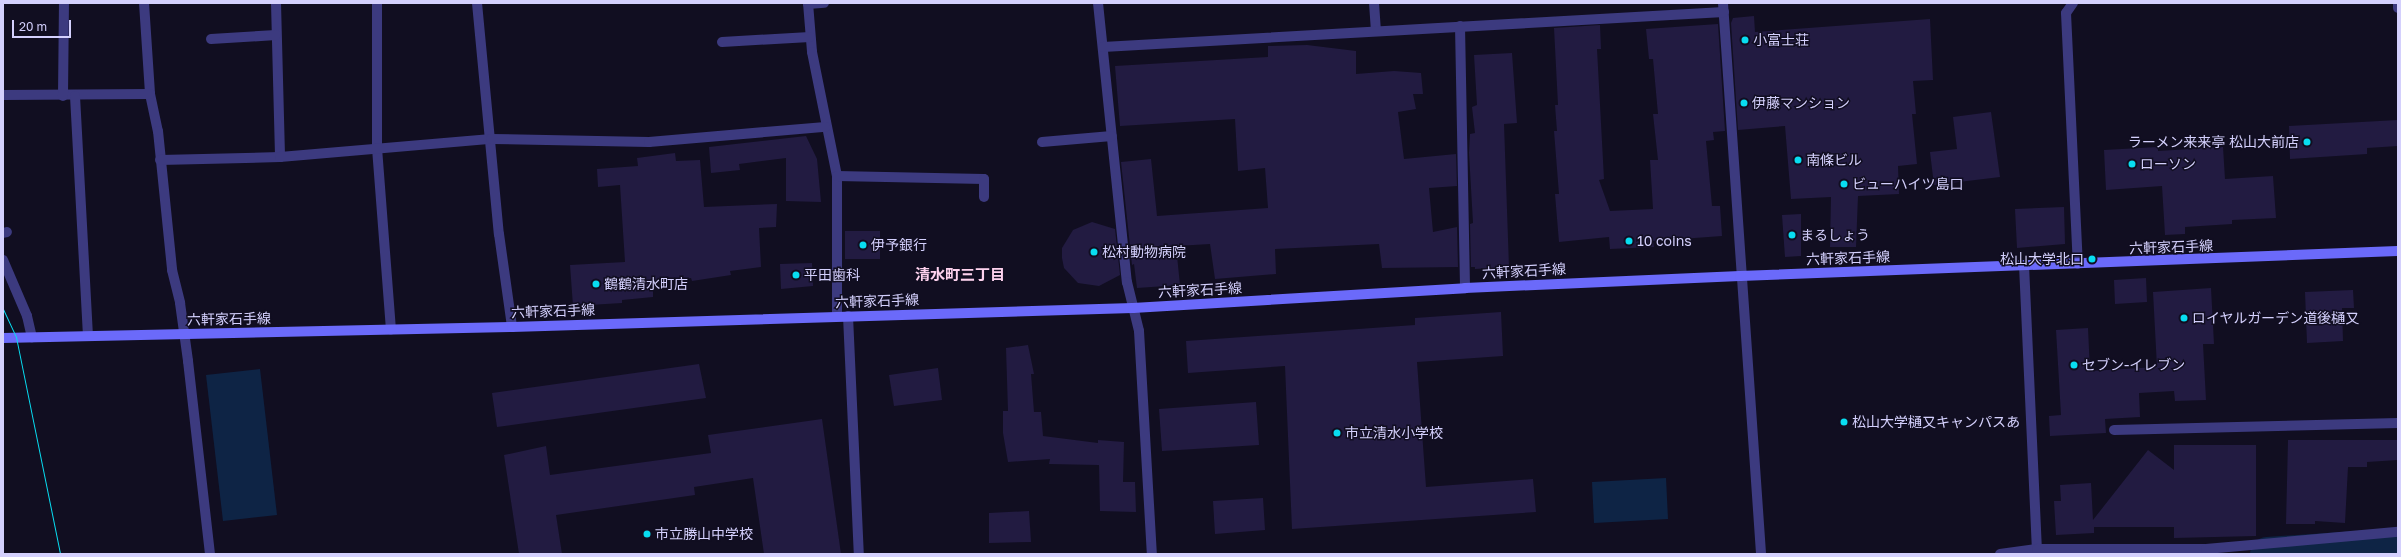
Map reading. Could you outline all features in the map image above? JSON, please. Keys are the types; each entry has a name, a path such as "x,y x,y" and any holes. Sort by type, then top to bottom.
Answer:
{"main road":[{"name":"六軒家石手線","path":"3,338 512,326 1133,308 1465,288 2398,251"}],"street":[{"path":"63,96 64,3"},
{"path":"144,3 150,94 158,132 172,270 184,334 210,554"},
{"path":"276,3 280,157"},
{"path":"377,3 377,148 391,329"},
{"path":"477,3 499,234 512,326"},
{"path":"824,3 808,4 810,37 825,127 837,176 842,316 859,554"},
{"path":"1098,3 1127,282 1139,331 1152,554"},
{"path":"1374,3 1376,31"},
{"path":"2073,3 2066,13 2078,264"},
{"path":"2398,3 2398,8"},
{"path":"1103,47 1460,26 1723,7 1740,276 1761,554"},
{"path":"1460,26 1465,288"},
{"path":"211,39 276,35"},
{"path":"722,42 810,37"},
{"path":"3,95 75,96 150,94"},
{"path":"75,96 88,335"},
{"path":"160,160 280,157 491,139 649,142 825,127"},
{"path":"1042,142 1112,136"},
{"path":"837,176 984,179 984,197"},
{"path":"3,260 27,316 32,337"},
{"path":"2024,265 2037,552"},
{"path":"2114,430 2398,423"},
{"path":"2000,554 2206,549 2398,532"}],"water":[{"path":"260,369 277,515 223,521 206,375"},
{"path":"1666,478 1668,519 1594,523 1592,482"}],"building":[{"path":"1754,16 1755,32 1930,19 1933,80 1913,81 1916,114 1912,114 1917,164 1898,166 1899,194 1858,196 1856,247 1830,247 1831,197 1791,199 1785,126 1738,130 1731,23 1733,18"},
{"path":"1718,24 1725,131 1713,132 1714,140 1706,141 1712,206 1720,206 1722,236 1653,241 1654,247 1610,249 1609,237 1559,242 1555,194 1559,194 1554,131 1557,131 1555,105 1558,105 1554,28 1600,25 1601,49 1597,49 1604,179 1599,180 1610,211 1653,209 1650,160 1658,160 1653,114 1658,114 1653,59 1649,59 1646,29"},
{"path":"1307,45 1356,51 1356,74 1394,71 1421,73 1423,94 1413,94 1416,109 1398,112 1404,159 1456,154 1457,186 1429,188 1433,232 1457,227 1458,267 1382,268 1379,244 1275,249 1276,274 1215,279 1210,244 1176,246 1180,285 1137,288 1134,264 1132,265 1121,162 1151,159 1157,216 1268,208 1265,168 1238,171 1235,119 1120,126 1115,66 1268,57 1268,46"},
{"path":"1512,53 1517,123 1504,124 1509,267 1475,269 1475,267 1471,267 1470,224 1473,223 1469,153 1470,134 1475,133 1472,107 1477,105 1474,55"},
{"path":"1991,112 2000,177 1934,185 1930,152 1957,149 1953,117"},
{"path":"2398,120 2398,146 2367,148 2367,154 2290,159 2289,126"},
{"path":"806,136 817,159 821,202 786,201 786,158 739,164 740,170 711,173 709,147"},
{"path":"2158,147 2158,151 2223,147 2225,179 2273,176 2276,218 2232,220 2232,224 2185,227 2185,234 2165,235 2162,186 2106,190 2104,150"},
{"path":"675,153 676,161 700,160 704,207 777,204 776,227 759,228 761,267 730,271 731,275 692,281 691,278 653,283 653,297 622,300 622,303 573,306 570,265 625,262 620,185 598,187 597,169 638,166 637,158"},
{"path":"2064,207 2065,244 2017,248 2015,209"},
{"name":"まるしょう","path":"1801,214 1801,256 1785,257 1782,215"},
{"name":"松村動物病院","path":"1092,222 1115,229 1120,275 1099,286 1078,283 1064,268 1062,258 1062,248 1073,230"},
{"name":"伊予銀行","path":"845,231 880,231 880,259 845,259"},
{"name":"平田歯科","path":"812,263 813,286 781,289 780,264"},
{"path":"2146,278 2147,302 2115,304 2114,280"},
{"path":"2211,288 2214,344 2203,344 2206,400 2175,401 2174,391 2139,393 2140,417 2105,419 2106,433 2050,436 2049,416 2061,415 2056,330 2088,328 2090,371 2157,367 2153,292"},
{"path":"2353,290 2354,308 2342,308 2343,341 2307,343 2305,292"},
{"path":"1501,312 1503,356 1417,362 1426,487 1533,479 1536,512 1292,529 1285,366 1188,373 1186,341 1415,325 1415,318"},
{"path":"1028,345 1034,374 1031,374 1034,412 1041,412 1043,436 1098,443 1098,440 1124,442 1123,482 1135,482 1136,512 1100,511 1099,465 1049,464 1050,459 1008,462 1003,433 1003,411 1008,411 1006,348"},
{"path":"699,364 706,398 497,427 492,393"},
{"path":"938,368 942,400 894,406 889,375"},
{"path":"1256,402 1259,445 1162,451 1159,409"},
{"path":"822,419 841,554 764,554 753,478 694,487 695,495 556,515 562,554 519,554 504,455 546,446 550,475 711,453 708,435"},
{"path":"2288,440 2398,440 2398,460 2367,462 2367,467 2348,467 2345,523 2315,521 2315,524 2286,524"},
{"path":"2174,445 2256,445 2256,536 2174,538 2174,527 2094,527 2094,533 2056,535 2054,501 2061,501 2060,485 2091,483 2093,520 2148,450 2174,470"},
{"path":"1263,498 1265,530 1215,534 1213,501"},
{"path":"1029,511 1031,542 989,543 989,513"}],"waterway":[{"path":"2267,554 2398,545"}],"tram line":[{"path":"3,309 16,337 60,554"}],"place":[{"name":"小富士荘","path":"1745,40"},
{"name":"伊藤マンション","path":"1744,103"},
{"name":"ラーメン来来亭 松山大前店","path":"2307,142"},
{"name":"南條ビル","path":"1798,160"},
{"name":"ローソン","path":"2132,164"},
{"name":"ビューハイツ島口","path":"1844,184"},
{"name":"まるしょう","path":"1792,235"},
{"name":"10 coins","path":"1629,241"},
{"name":"伊予銀行","path":"863,245"},
{"name":"松村動物病院","path":"1094,252"},
{"name":"松山大学北口","path":"2092,259"},
{"name":"平田歯科","path":"796,275"},
{"name":"鶴鶴清水町店","path":"596,284"},
{"name":"ロイヤルガーデン道後樋又","path":"2184,318"},
{"name":"セブン-イレブン","path":"2074,365"},
{"name":"松山大学樋又キャンパスあ","path":"1844,422"},
{"name":"市立清水小学校","path":"1337,433"},
{"name":"市立勝山中学校","path":"647,534"}],"district":[{"name":"清水町三丁目","path":"960,275"}]}
